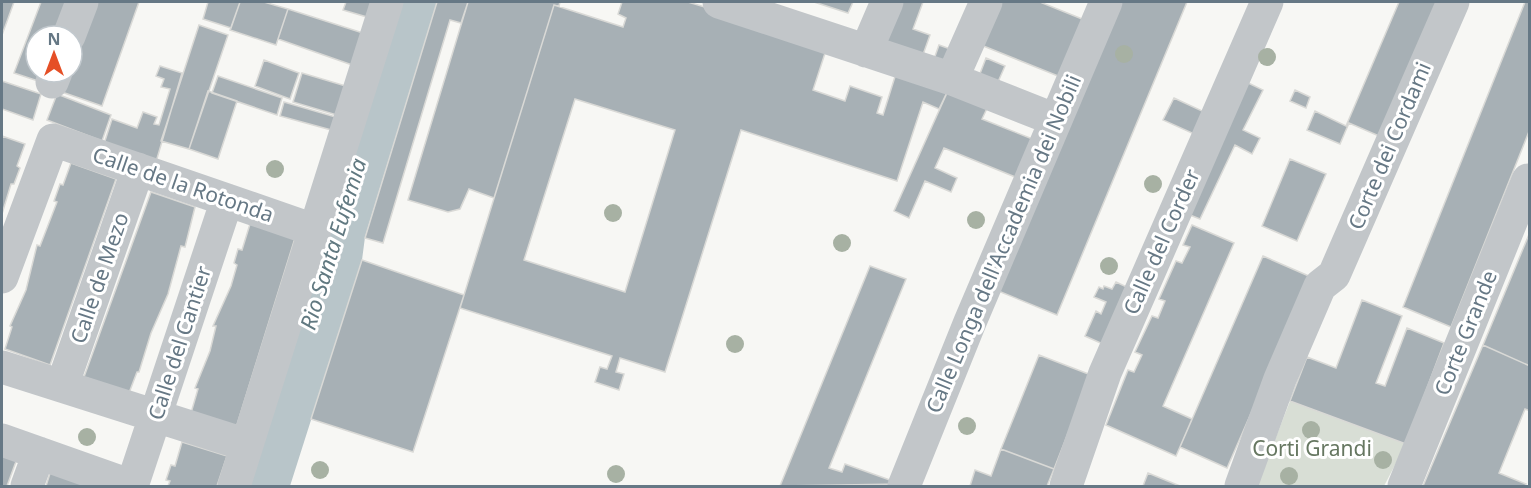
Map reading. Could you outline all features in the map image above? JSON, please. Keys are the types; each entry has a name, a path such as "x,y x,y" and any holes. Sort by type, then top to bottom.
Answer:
{"street":[{"path":"74,24 82,2"},
{"path":"234,486 387,2"},
{"path":"719,2 775,11 866,51 952,79 1056,120"},
{"path":"866,51 887,2"},
{"path":"952,79 986,2"},
{"name":"Calle Longa dell'Accademia dei Nobili","path":"904,486 970,322 1106,2"},
{"name":"Calle del Corder","path":"1066,486 1106,373 1267,2"},
{"name":"Corte dei Cordami","path":"1241,486 1280,380 1320,286 1334,275 1453,2"},
{"name":"Calle de la Rotonda","path":"2,277 53,140 314,230"},
{"name":"Calle de Mezo","path":"62,386 138,170"},
{"name":"Corte Grande","path":"1404,486 1529,171"},
{"name":"Calle del Cantier","path":"132,486 227,200"},
{"path":"2,367 247,445"},
{"path":"2,440 132,486"},
{"path":"27,486 39,453"}],"green space":[{"name":"Corti Grandi","path":"1290,401 1406,444 1384,486 1257,486"}],"water":[{"name":"Rio Santa Eufemia","path":"393,2 437,2 365,237 362,260 290,486 241,486"}],"building":[{"path":"2,2 14,2 2,35"},
{"path":"41,2 74,2 66,24 33,24"},
{"path":"91,2 139,2 102,106 59,91 64,84 84,84 83,24"},
{"path":"208,2 240,2 231,28 203,19"},
{"path":"240,2 264,2 288,9 276,45 230,30"},
{"path":"346,2 372,2 367,17 343,10"},
{"path":"437,2 468,2 461,23 450,20 383,243 365,238"},
{"path":"468,2 560,2 559,6 554,5 494,198 469,189 460,209 448,212 408,200"},
{"path":"622,2 688,2 828,44 813,90 845,101 850,86 882,97 877,113 883,115 898,67 951,84 939,109 923,102 897,181 741,130 665,372 620,358 616,372 624,374 619,390 595,382 600,367 607,369 612,356 460,308 554,5 623,27 626,18 618,14","holes":["575,99 675,130 625,292 524,260"]},
{"path":"814,2 853,2 848,13"},
{"path":"892,2 923,2 913,29 930,35 920,63 872,48"},
{"path":"995,2 1040,2 1092,23 1068,80 976,43"},
{"path":"1110,2 1187,2 1057,315 991,288"},
{"path":"1399,2 1446,2 1386,139 1349,123 1340,144 1307,130 1315,111 1346,126"},
{"path":"1525,2 1530,2 1530,129 1451,327 1403,307"},
{"path":"288,9 366,34 355,66 278,39"},
{"path":"199,25 228,35 189,149 161,141"},
{"path":"939,45 953,50 947,66 933,62"},
{"path":"24,47 24,76 14,73"},
{"path":"986,58 1005,66 994,91 976,84"},
{"path":"264,60 299,73 290,99 255,86"},
{"path":"160,66 182,73 156,162 104,144 112,119 137,128 143,112 157,117 154,124 159,125 170,89 161,87 164,79 156,76"},
{"path":"302,73 349,87 340,116 293,102"},
{"path":"218,76 282,98 277,115 212,93"},
{"path":"1242,80 1263,90 1243,130 1260,138 1252,154 1235,145 1200,219 1180,211"},
{"path":"2,81 41,94 33,120 2,109"},
{"path":"951,84 991,100 982,119 1035,140 1020,179 944,148 935,168 957,178 951,192 925,181 909,218 894,211"},
{"path":"1295,90 1310,97 1306,108 1290,101"},
{"path":"208,91 237,101 218,159 189,149"},
{"path":"57,94 111,115 102,141 47,120"},
{"path":"1174,98 1213,116 1203,138 1163,120"},
{"path":"284,102 339,118 335,131 280,116"},
{"path":"2,136 25,144 17,166 20,168 14,184 11,184 2,214"},
{"path":"1290,159 1326,174 1297,241 1262,226"},
{"path":"71,163 116,179 50,365 5,349 12,327 10,326 26,290 37,245 40,246 57,202 54,201 60,184 63,185"},
{"path":"151,192 195,207 185,247 181,246 168,294 129,393 84,377"},
{"path":"250,224 295,238 236,428 191,413 198,389 195,388 210,351 216,326 213,326 231,286 237,265 234,263 238,249 242,250"},
{"path":"1192,225 1234,243 1163,406 1192,419 1176,456 1106,425 1128,370 1134,372 1142,355 1135,352 1152,316 1158,318 1165,301 1159,299 1176,261 1182,263 1190,247 1183,245"},
{"path":"1530,232 1530,366 1483,345"},
{"path":"1263,256 1311,277 1227,468 1180,447"},
{"path":"362,260 464,295 413,452 311,419"},
{"path":"870,266 906,279 829,468 842,472 845,464 901,484 780,486"},
{"path":"1116,282 1131,289 1105,345 1085,336 1096,311 1101,314 1106,302 1094,297 1099,287 1112,289"},
{"path":"1362,300 1402,316 1376,383 1385,386 1407,328 1444,343 1406,444 1290,401 1307,357 1336,368"},
{"path":"1483,345 1530,366 1530,411 1525,409 1499,473 1526,484 1525,486 1423,486"},
{"path":"1039,355 1091,375 1054,469 1001,449"},
{"path":"182,442 227,456 217,486 168,486 170,481 166,480 171,465 175,466"},
{"path":"1001,449 1054,469 1047,486 970,486 975,470 991,476"},
{"path":"2,450 18,456 7,486 2,486"},
{"path":"52,467 97,486 46,486"},
{"path":"1148,473 1180,486 1143,486"}]}
